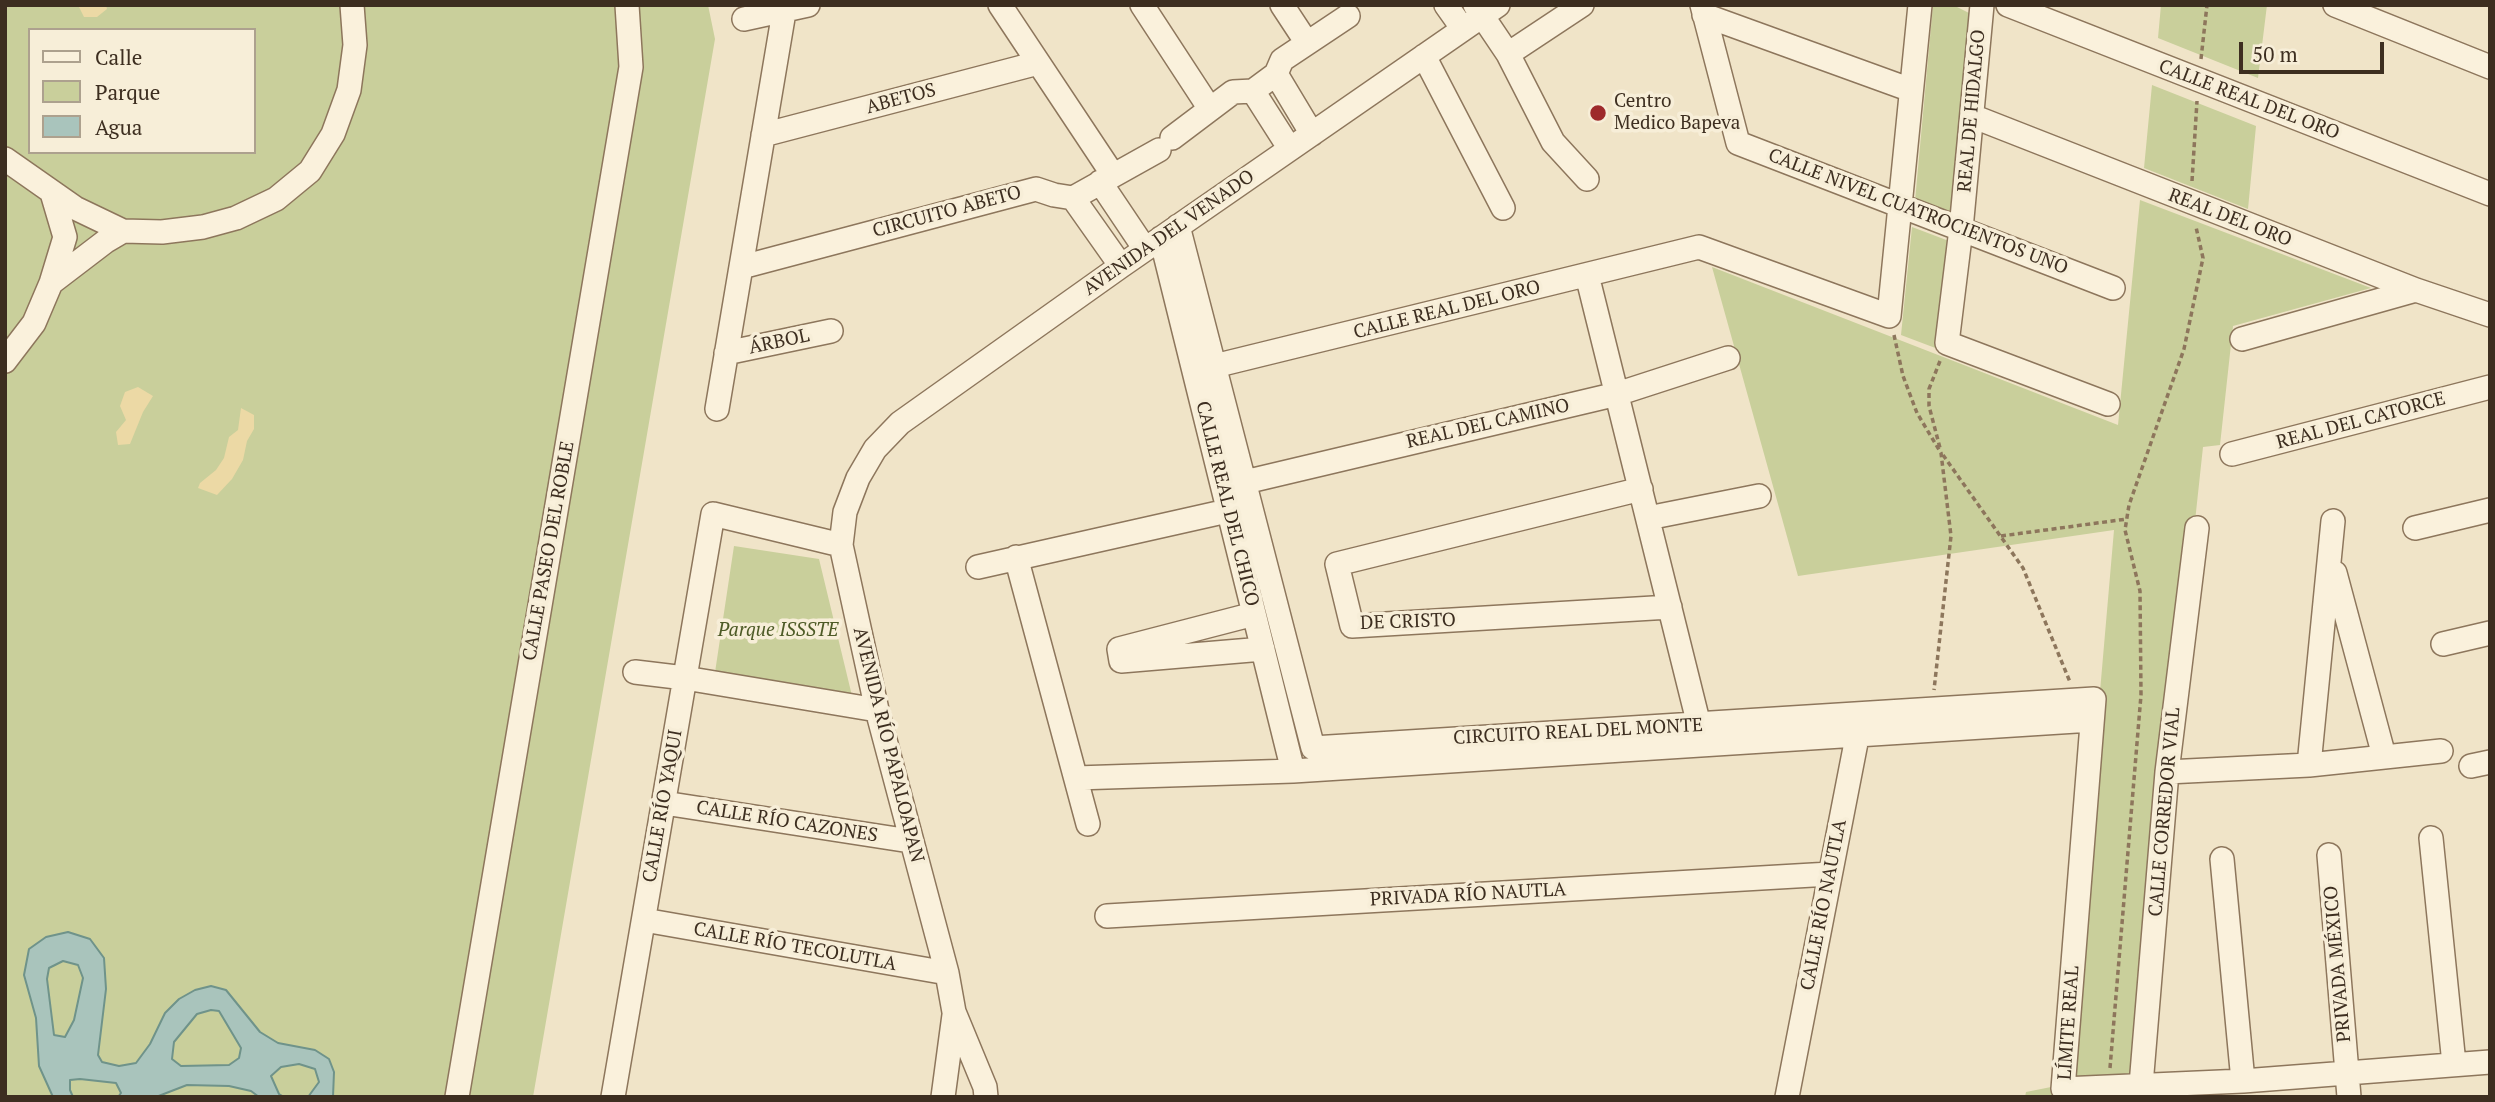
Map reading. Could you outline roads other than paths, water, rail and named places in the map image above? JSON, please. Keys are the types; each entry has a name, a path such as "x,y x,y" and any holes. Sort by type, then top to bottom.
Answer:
{"street":[{"path":"5,159 52,193 123,231 162,232 203,227 236,218 276,199 310,171 333,134 349,90 355,44 352,5"},
{"name":"CALLE PASEO DEL ROBLE","path":"457,1097 631,67 627,5"},
{"path":"744,19 808,5"},
{"path":"1000,5 1107,179"},
{"path":"1142,5 1210,109"},
{"path":"1282,5 1307,43"},
{"path":"1446,5 1480,14 1508,54 1553,142 1587,179"},
{"path":"1508,54 1582,5"},
{"path":"1899,204 1920,5"},
{"name":"REAL DE HIDALGO","path":"1982,5 1961,229 1947,343 2108,404"},
{"name":"CALLE REAL DEL ORO","path":"2008,5 2490,194"},
{"path":"2335,5 2490,67"},
{"path":"1703,10 1911,90"},
{"name":"CALLE NIVEL CUATROCIENTOS UNO","path":"1703,10 1738,143 2113,288"},
{"path":"717,409 784,12"},
{"name":"AVENIDA DEL VENADO","path":"858,478 875,449 900,423 1480,14"},
{"path":"1121,266 1073,198 1166,144 1233,92 1253,91 1276,74 1282,60 1348,16"},
{"path":"1424,56 1503,208"},
{"name":"ABETOS","path":"763,135 1038,63"},
{"path":"1276,74 1312,134"},
{"path":"1253,91 1290,149"},
{"name":"REAL DEL ORO","path":"1972,116 2416,290 2490,315"},
{"name":"CALLE REAL DEL CHICO","path":"1107,179 1161,238 1205,369 1240,508 1254,614 1293,771"},
{"name":"CIRCUITO ABETO","path":"742,267 1036,188 1073,198"},
{"path":"5,361 34,323 51,283 65,237 52,193"},
{"name":"CALLE REAL DEL ORO","path":"1205,369 1699,247 1889,316 1899,204"},
{"path":"51,283 106,240 123,231"},
{"path":"1587,275 1699,724"},
{"path":"2242,339 2416,290"},
{"name":"ÁRBOL","path":"726,353 831,331"},
{"name":"REAL DEL CAMINO","path":"1245,482 1617,394 1728,358"},
{"name":"CIRCUITO REAL DEL MONTE","path":"1205,369 1245,482 1240,508 1313,748 1699,724 1859,725 1932,709 2087,707"},
{"name":"REAL DEL CATORCE","path":"2232,454 2490,387"},
{"name":"AVENIDA RÍO PAPALOAPAN","path":"858,478 845,512 841,545 877,710 947,973 954,1012 985,1087 986,1097"},
{"name":"DE CRISTO","path":"1641,489 1337,564 1352,626 1670,607"},
{"path":"1648,518 1759,496"},
{"path":"978,567 1240,508"},
{"path":"2415,528 2490,510"},
{"name":"CALLE RÍO YAQUI","path":"613,1097 713,514 841,545"},
{"path":"2309,765 2333,521"},
{"name":"CALLE CORREDOR VIAL","path":"2140,1092 2167,772 2197,528"},
{"path":"1016,557 1088,824"},
{"path":"2331,560 2384,756"},
{"path":"1254,614 1119,649 1121,661 1263,649"},
{"path":"2443,644 2490,633"},
{"path":"635,672 877,710"},
{"name":"CIRCUITO REAL DEL MONTE","path":"1076,778 1293,771 2087,707"},
{"name":"LÍMITE REAL","path":"2087,707 2063,1089 2108,1088 2140,1092 2243,1081 2490,1062"},
{"name":"CALLE RÍO NAUTLA","path":"1787,1097 1859,725"},
{"path":"2167,772 2309,765 2441,751"},
{"name":"CALLE RÍO CAZONES","path":"664,803 910,841"},
{"path":"2431,838 2454,1064"},
{"name":"PRIVADA MÉXICO","path":"2329,855 2349,1097"},
{"path":"2222,859 2243,1081"},
{"name":"PRIVADA RÍO NAUTLA","path":"1107,916 1830,874"},
{"name":"CALLE RÍO TECOLUTLA","path":"644,920 947,973"},
{"name":"AVENIDA RÍO PAPALOAPAN","path":"943,1097 954,1012"}],"water":[{"path":"68,932 90,939 104,958 106,989 98,1055 102,1062 119,1066 136,1063 150,1044 165,1013 179,999 195,990 211,986 226,990 260,1032 278,1043 315,1050 329,1059 334,1072 333,1097 308,1097 319,1082 315,1069 299,1064 281,1067 271,1076 279,1094 284,1097 259,1097 251,1091 229,1086 187,1085 156,1097 118,1097 121,1093 116,1083 80,1079 70,1080 73,1097 53,1097 39,1066 36,1018 24,975 29,949 46,937","holes":["63,961 78,965 83,978 74,1020 65,1037 54,1035 47,979 49,968","219,1011 241,1048 239,1058 229,1065 181,1066 172,1059 174,1042 197,1014"]}],"place":[{"name":"Centro Medico Bapeva","path":"1598,113"}],"park label":[{"name":"Parque ISSSTE","path":"778,631"}]}
